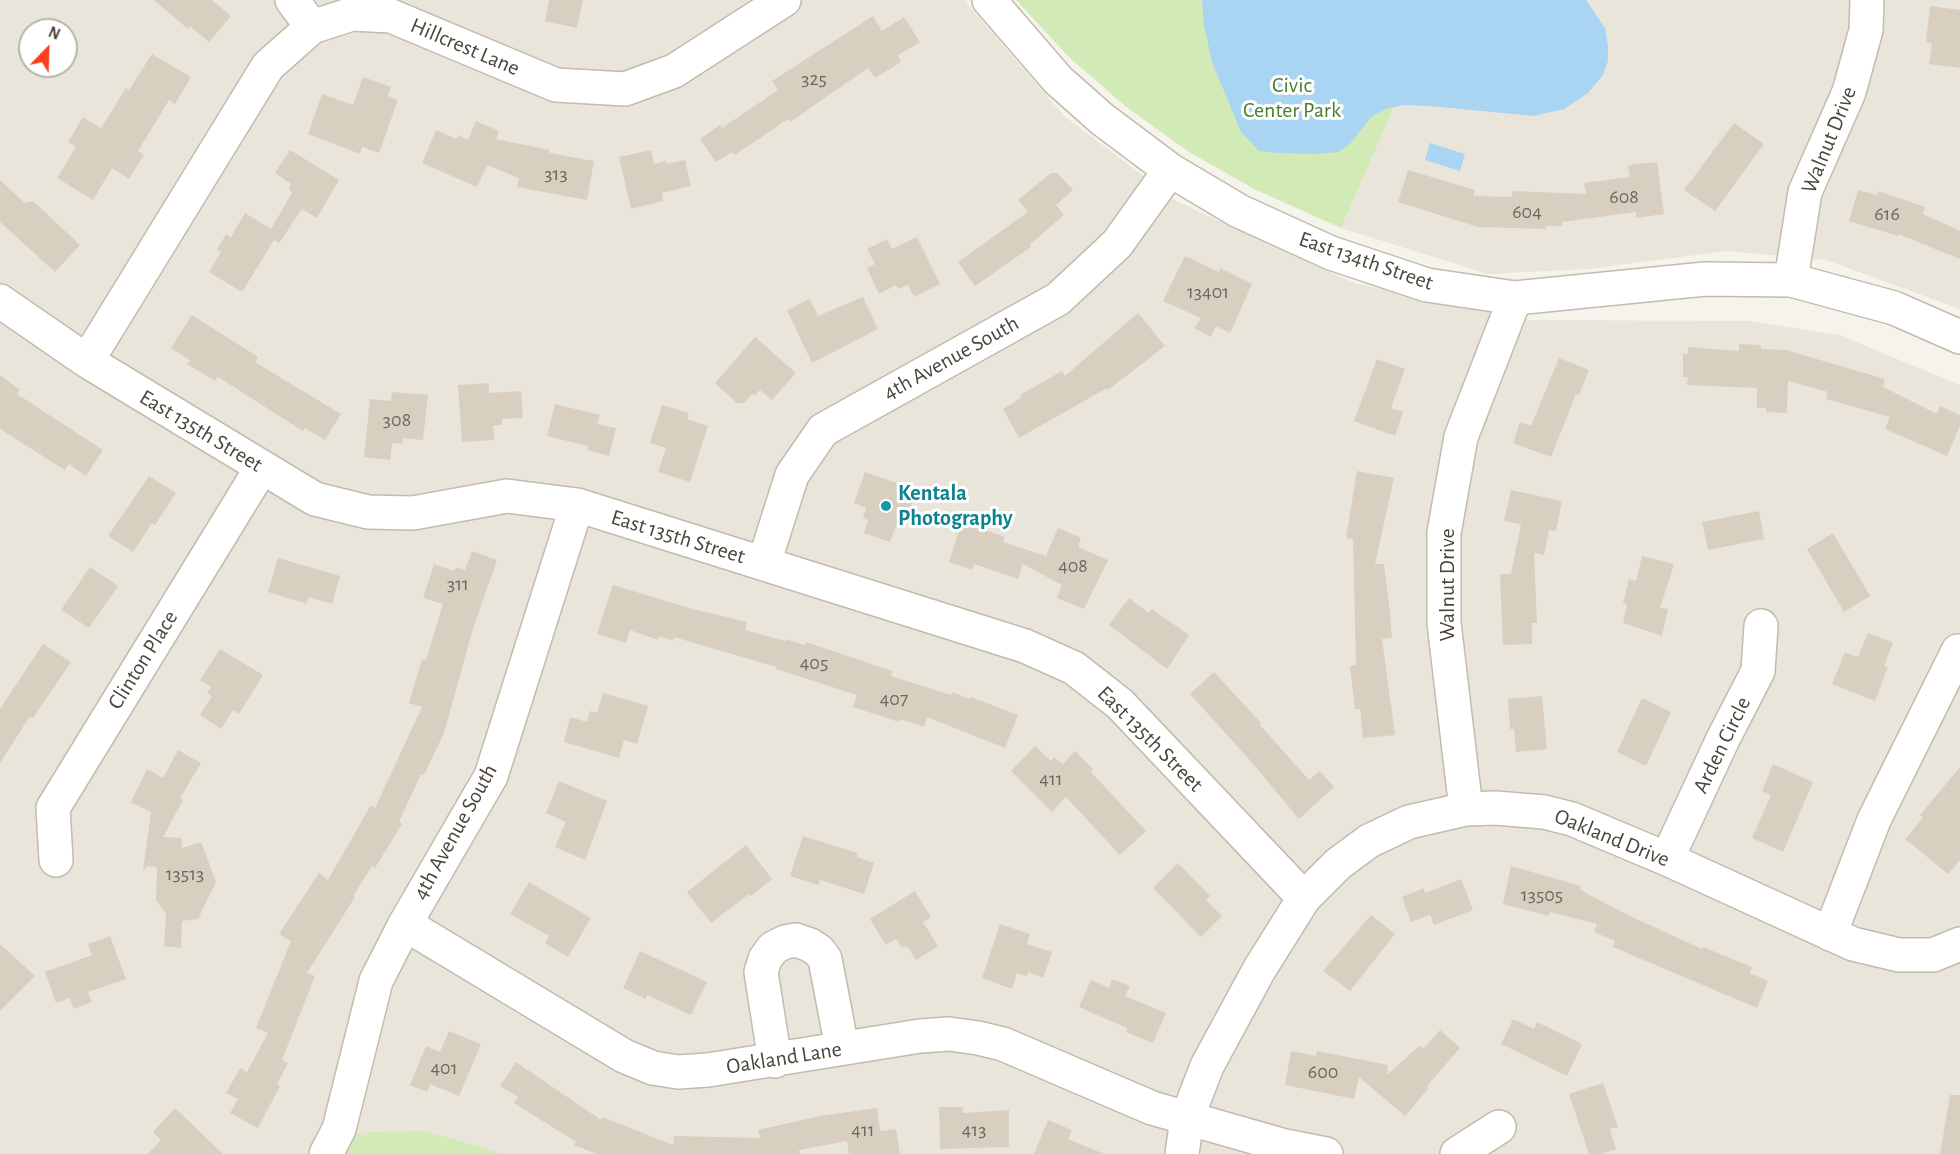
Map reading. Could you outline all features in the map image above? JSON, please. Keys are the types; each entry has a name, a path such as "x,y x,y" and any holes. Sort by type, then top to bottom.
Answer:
{"street":[{"path":"292,0 312,27"},
{"name":"Hillcrest Lane","path":"87,361 268,66 312,27 352,14 391,16 556,85 625,89 674,71 784,0"},
{"name":"East 134th Street","path":"989,0 1058,80 1102,119 1170,170 1239,212 1331,253 1427,285 1515,298 1705,279 1791,280 1894,308 1960,337"},
{"name":"Walnut Drive","path":"1791,280 1805,192 1850,92 1866,30 1867,0"},
{"name":"4th Avenue South","path":"764,563 792,475 823,430 1058,299 1117,244 1170,170"},
{"name":"Walnut Drive","path":"1466,809 1444,623 1444,533 1461,437 1515,298"},
{"name":"East 135th Street","path":"0,301 87,361 315,499 369,512 413,513 507,496 577,505 1025,646 1074,668 1120,704 1304,898"},
{"name":"Clinton Place","path":"56,860 53,808 262,468"},
{"name":"4th Avenue South","path":"326,1154 339,1129 376,981 405,924 490,776 577,505"},
{"name":"Arden Circle","path":"1667,859 1758,671 1761,626"},
{"path":"1830,934 1874,820 1958,651"},
{"name":"Oakland Drive","path":"1182,1154 1187,1118 1207,1066 1259,970 1304,898 1338,864 1369,841 1408,822 1466,809 1495,808 1544,812 1572,819 1667,859 1853,945 1899,955 1933,955 1960,944"},
{"name":"Oakland Lane","path":"405,924 624,1056 652,1068 678,1072 708,1070 775,1061 920,1035 949,1034 1003,1044 1152,1108 1285,1146 1326,1154"},
{"path":"775,1061 761,972 765,959 773,948 785,942 796,940 810,945 825,959 842,1048"},
{"path":"1457,1154 1499,1127"}],"shaded area":[{"path":"0,0 964,0 1064,116 1178,202 1354,283 1530,320 1749,321 1839,335 1960,385 1960,1154 0,1154"},
{"path":"1441,0 1960,0 1960,309 1826,260 1727,251 1588,269 1488,274 1341,228"}],"green space":[{"name":"Civic Center Park","path":"1016,0 1441,0 1341,228 1256,190 1189,152 1125,106 1068,56"},
{"path":"339,1129 366,1136 368,1132 425,1131 503,1154 326,1154"}],"water":[{"path":"1202,0 1586,0 1605,28 1608,61 1603,75 1588,93 1564,109 1533,116 1403,105 1386,109 1371,117 1350,144 1338,152 1316,154 1259,151 1241,132 1212,62 1204,25"},
{"path":"1430,143 1465,154 1460,171 1425,160"}],"building":[{"path":"154,0 212,0 231,16 209,42 190,26 188,29"},
{"path":"549,0 583,0 577,28 545,21"},
{"path":"1930,6 1960,10 1960,68 1929,64 1932,44 1926,42"},
{"path":"873,16 882,31 904,17 920,42 898,55 901,62 875,78 868,68 790,122 788,119 735,155 732,152 716,162 700,139 720,125 722,128 778,90 772,81"},
{"path":"152,54 191,77 175,104 169,100 138,151 144,155 129,179 112,168 93,200 57,178 76,147 68,142 83,117 101,128 126,88 129,90"},
{"path":"363,77 391,87 388,96 398,100 379,153 362,147 360,154 308,134 322,94 353,105"},
{"path":"476,121 499,131 496,139 550,150 549,153 594,161 587,200 517,187 519,178 487,165 477,187 422,163 436,130 456,139 458,135 468,140"},
{"path":"1734,123 1764,144 1715,211 1684,190"},
{"path":"290,150 339,180 317,218 302,209 279,243 274,240 242,292 209,272 221,252 217,250 226,234 231,237 245,213 271,229 292,193 289,189 291,184 275,173"},
{"path":"651,150 654,164 685,160 691,186 662,193 663,201 631,209 619,157"},
{"path":"1657,162 1664,214 1636,218 1636,212 1562,222 1562,226 1546,226 1546,229 1478,227 1398,202 1408,170 1475,190 1473,196 1512,197 1512,191 1586,194 1584,183 1630,177 1628,165"},
{"path":"1051,173 1057,173 1073,190 1056,205 1064,215 1029,245 1031,247 975,286 958,262 1028,212 1018,200"},
{"path":"0,180 26,204 34,202 80,245 55,272 0,222"},
{"path":"1858,190 1877,195 1878,191 1925,207 1923,214 1960,231 1960,259 1898,234 1898,236 1849,221"},
{"path":"917,237 940,284 914,297 908,285 898,289 896,285 879,294 867,268 875,264 867,249 887,239 892,249"},
{"path":"1185,256 1219,272 1220,268 1252,284 1230,333 1216,326 1211,337 1194,328 1201,318 1163,301"},
{"path":"863,297 878,329 812,363 787,310 810,299 818,316"},
{"path":"1138,313 1165,346 1108,390 1107,388 1019,438 1003,409 1021,398 1020,395 1062,371 1065,376"},
{"path":"192,315 258,357 255,362 341,414 325,440 305,428 303,431 218,377 215,381 187,364 190,360 171,348"},
{"path":"755,337 796,373 772,400 760,390 754,396 752,394 744,403 737,403 715,383"},
{"path":"1739,344 1761,345 1761,349 1786,350 1885,379 1883,387 1937,414 1940,406 1960,415 1960,426 1947,456 1885,429 1890,417 1826,399 1828,392 1788,381 1787,413 1766,412 1766,408 1757,408 1757,388 1687,385 1688,377 1683,377 1683,354 1688,354 1688,347 1739,351"},
{"path":"1559,358 1589,370 1579,395 1576,394 1551,457 1513,443 1520,422 1531,426"},
{"path":"1377,359 1405,369 1391,408 1403,412 1395,436 1354,421"},
{"path":"0,375 20,390 17,394 103,450 86,476 69,464 65,470 0,429"},
{"path":"489,383 489,393 521,391 523,418 502,419 502,425 493,425 494,440 462,442 458,385"},
{"path":"392,392 428,395 423,440 403,438 402,444 392,443 390,460 364,457 370,399 391,401"},
{"path":"555,404 600,415 597,424 616,428 609,456 587,450 588,446 547,436"},
{"path":"662,405 689,413 687,419 708,426 690,482 658,472 666,448 650,443"},
{"path":"1357,471 1394,478 1375,564 1384,564 1390,614 1392,638 1382,639 1395,735 1363,738 1360,709 1355,709 1350,666 1356,665 1353,539 1346,538"},
{"name":"Kentala Photography","path":"865,472 917,490 906,522 899,519 890,542 864,533 868,520 863,518 866,508 854,503"},
{"path":"149,476 176,493 155,525 152,523 133,552 108,536"},
{"path":"1511,490 1562,501 1556,531 1549,530 1544,555 1534,553 1537,623 1532,623 1532,644 1503,645 1500,574 1511,574 1521,524 1504,521"},
{"path":"1759,511 1764,539 1708,550 1702,522"},
{"path":"962,522 1005,537 1003,542 1046,556 1058,528 1081,538 1078,547 1108,560 1084,609 1057,598 1062,585 1023,564 1018,579 974,564 972,570 949,562"},
{"path":"1833,533 1870,596 1844,612 1807,549"},
{"path":"472,551 497,560 472,632 444,733 424,775 421,774 399,822 402,824 375,868 372,866 307,973 315,976 282,1060 288,1063 277,1084 280,1086 258,1128 230,1113 238,1099 226,1093 240,1068 247,1072 268,1033 256,1028 291,941 279,934 319,873 328,880 371,805 375,808 422,707 409,703 422,659 426,660 443,604 423,598 434,564 454,571 456,567 465,570"},
{"path":"1642,556 1674,564 1660,608 1668,609 1662,636 1623,623 1627,604 1623,603 1629,579 1636,581"},
{"path":"278,558 340,576 332,604 308,597 307,604 268,592"},
{"path":"90,567 118,586 89,628 61,610"},
{"path":"613,585 689,608 747,622 745,630 805,645 806,642 892,671 891,676 951,695 952,692 970,699 971,697 1018,715 1005,748 927,717 924,727 900,719 899,722 853,707 857,695 776,669 776,667 674,637 673,641 659,636 658,640 630,630 626,643 597,634"},
{"path":"1129,598 1149,613 1152,609 1189,635 1167,669 1109,625"},
{"path":"1868,633 1893,643 1884,666 1888,667 1875,701 1832,684 1845,652 1858,657"},
{"path":"43,644 71,662 33,718 30,716 0,763 0,709"},
{"path":"220,649 263,675 239,714 233,710 221,729 200,715 212,696 207,693 211,687 200,680"},
{"path":"1214,672 1309,780 1320,771 1334,787 1299,819 1190,694"},
{"path":"603,693 648,706 637,744 624,740 619,758 564,742 570,717 587,722 590,711 597,713"},
{"path":"1542,696 1547,749 1516,752 1514,729 1510,729 1508,699"},
{"path":"1642,698 1671,712 1646,766 1617,752"},
{"path":"1035,746 1051,761 1054,757 1063,764 1075,751 1093,769 1091,772 1146,831 1120,855 1066,797 1052,812 1011,771"},
{"path":"178,750 201,763 180,798 183,800 163,837 181,838 182,848 201,842 216,882 198,919 182,921 181,948 164,946 166,914 156,900 157,867 147,866 143,871 151,812 131,802 147,769 163,778"},
{"path":"1773,764 1813,782 1783,852 1752,838 1771,795 1762,791"},
{"path":"1960,767 1960,860 1948,874 1905,839 1923,818 1920,815"},
{"path":"559,781 607,801 585,860 555,847 566,822 546,813"},
{"path":"803,836 858,853 857,857 874,863 864,894 820,880 818,885 790,876"},
{"path":"746,845 772,879 711,923 687,892"},
{"path":"1178,863 1210,896 1206,900 1222,916 1201,937 1153,888"},
{"path":"1511,866 1581,886 1580,890 1630,916 1702,949 1703,947 1752,967 1750,973 1768,981 1757,1008 1613,947 1615,941 1594,932 1597,924 1550,912 1549,916 1503,904"},
{"path":"1461,879 1473,910 1434,925 1430,915 1411,922 1402,897 1424,888 1425,893"},
{"path":"529,882 591,918 568,957 545,943 549,936 510,914"},
{"path":"915,891 931,917 923,922 938,946 916,960 907,946 902,948 896,939 886,945 870,919"},
{"path":"1371,915 1395,934 1350,991 1323,971"},
{"path":"1000,924 1030,934 1027,944 1052,952 1043,978 1028,972 1027,976 1017,973 1012,989 982,978"},
{"path":"110,936 126,979 88,992 92,1002 74,1009 70,998 56,1003 45,972 92,955 88,944"},
{"path":"0,944 35,976 0,1011"},
{"path":"640,951 707,982 691,1015 647,995 646,999 623,988"},
{"path":"1112,979 1130,986 1125,996 1166,1013 1153,1043 1126,1032 1127,1028 1079,1007 1091,980 1109,988"},
{"path":"1513,1019 1534,1029 1537,1022 1582,1044 1567,1076 1501,1044"},
{"path":"1440,1030 1460,1048 1405,1116 1359,1077 1354,1099 1285,1085 1291,1051 1316,1056 1317,1051 1388,1065 1387,1075 1419,1046 1424,1048"},
{"path":"449,1031 481,1044 459,1096 430,1084 427,1092 410,1085 426,1046 440,1052"},
{"path":"516,1062 601,1120 603,1117 673,1145 674,1136 760,1138 758,1130 820,1116 877,1108 880,1131 896,1129 900,1154 849,1154 847,1141 799,1150 800,1154 597,1154 574,1145 576,1142 514,1103 518,1097 500,1086"},
{"path":"1603,1083 1618,1127 1610,1129 1616,1149 1601,1154 1589,1154 1569,1094"},
{"path":"1950,1095 1960,1095 1960,1154 1940,1154"},
{"path":"939,1107 963,1107 963,1113 1009,1110 1009,1147 940,1149"},
{"path":"175,1108 223,1154 148,1154 161,1140 153,1132"},
{"path":"1048,1120 1072,1130 1068,1139 1104,1154 1034,1154"}],"place":[{"name":"Kentala Photography","path":"886,506"}]}
